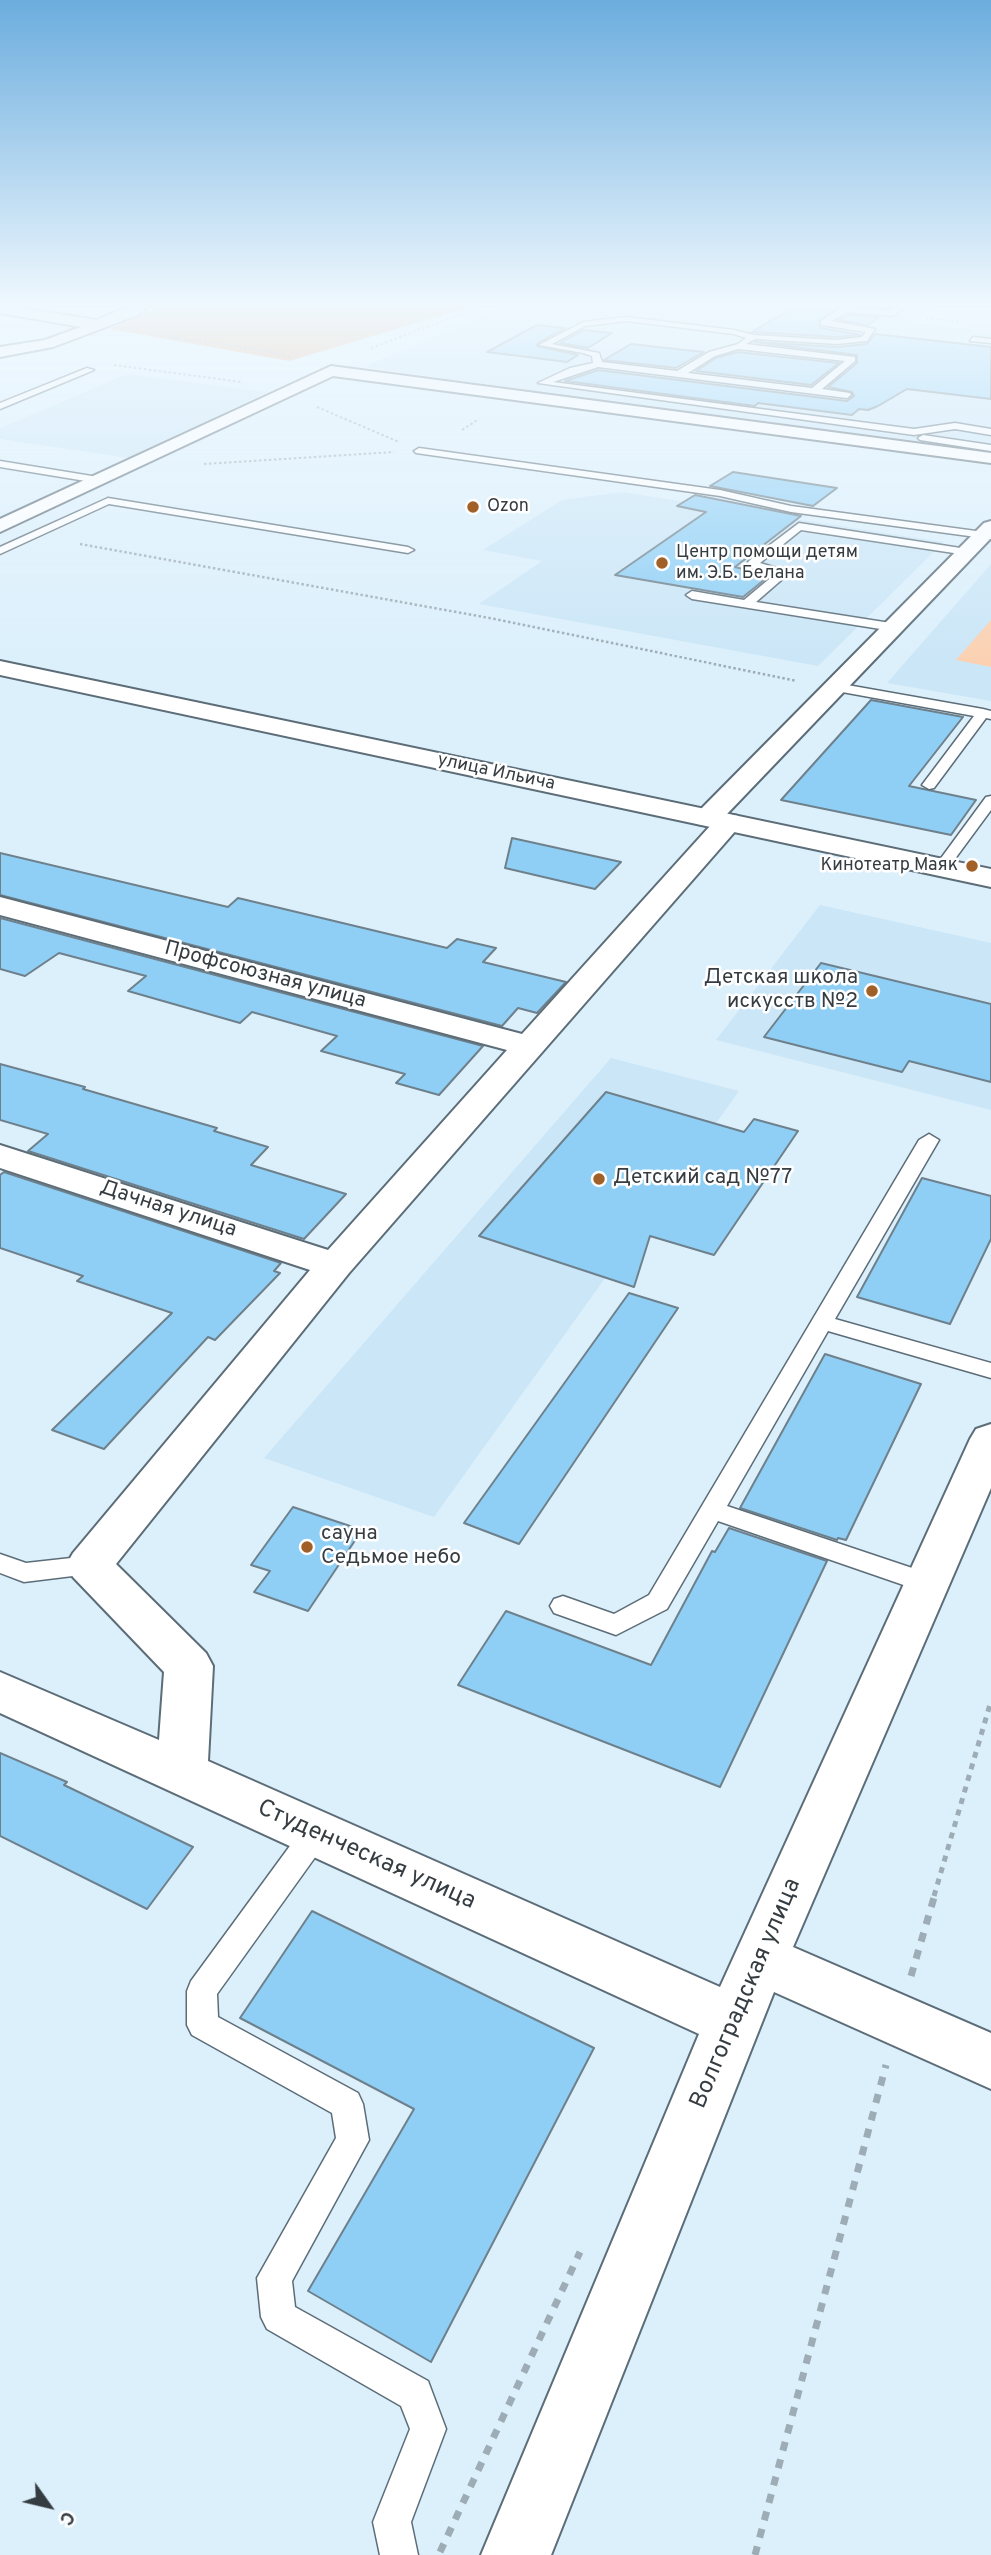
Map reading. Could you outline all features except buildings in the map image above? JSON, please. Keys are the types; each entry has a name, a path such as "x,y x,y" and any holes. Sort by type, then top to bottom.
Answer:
{"street":[{"path":"0,526 220,423"},
{"path":"731,423 991,458"},
{"path":"182,1773 189,1666 89,1565 335,1265 529,1046 718,820 835,687 967,552 989,533"},
{"name":"улица Ильича","path":"0,668 991,878"},
{"name":"Профсоюзная улица","path":"0,906 529,1046"},
{"name":"Дачная улица","path":"0,1156 335,1265"},
{"name":"Волгоградская улица","path":"516,2555 733,2021 988,1451"},
{"name":"Студенческая улица","path":"0,1691 733,2021"},
{"path":"760,1959 991,2061"}],"lane":[{"path":"847,423 914,432 955,426 991,432"},
{"path":"914,432 917,438 991,448"},
{"path":"419,451 720,493 791,509 989,533"},
{"path":"0,464 98,480"},
{"path":"0,551 108,501 408,550"},
{"path":"746,604 781,575 776,571 757,567 754,562 799,526 967,552"},
{"path":"692,595 893,627"},
{"path":"835,687 987,714 929,785"},
{"path":"941,868 991,800"},
{"path":"562,1606 616,1625 658,1602 929,1140"},
{"path":"822,1322 991,1371"},
{"path":"712,1510 927,1583"},
{"path":"0,1563 24,1573 89,1565"},
{"path":"316,1833 202,1991 203,2025 347,2104 353,2140 274,2278 279,2317 415,2394 428,2429 392,2522 399,2555"}],"path":[{"path":"361,423 419,451"},
{"path":"203,464 419,451"},
{"path":"37,534 495,619 734,670 835,687"},
{"path":"755,2555 898,2020 991,1701"}],"shaded area":[{"path":"11,423 202,423 129,458 0,439 0,428"},
{"path":"760,423 991,423 991,456"},
{"path":"622,492 944,542 818,666 479,604 542,561 483,550 562,500"},
{"path":"991,564 991,701 887,683"},
{"path":"991,620 991,667 956,660"},
{"name":"Детская школа искусств №2","path":"820,905 991,943 991,1110 716,1040"},
{"path":"611,1058 739,1091 434,1517 264,1458"}],"place":[{"name":"Ozon","path":"473,507"},
{"name":"Центр помощи детям им. Э.Б. Белана","path":"662,563"},
{"name":"Кинотеатр Маяк","path":"972,866"},
{"name":"Детская школа искусств №2","path":"872,991"},
{"name":"Детский сад №77","path":"599,1179"},
{"name":"сауна Седьмое небо","path":"307,1547"}]}
